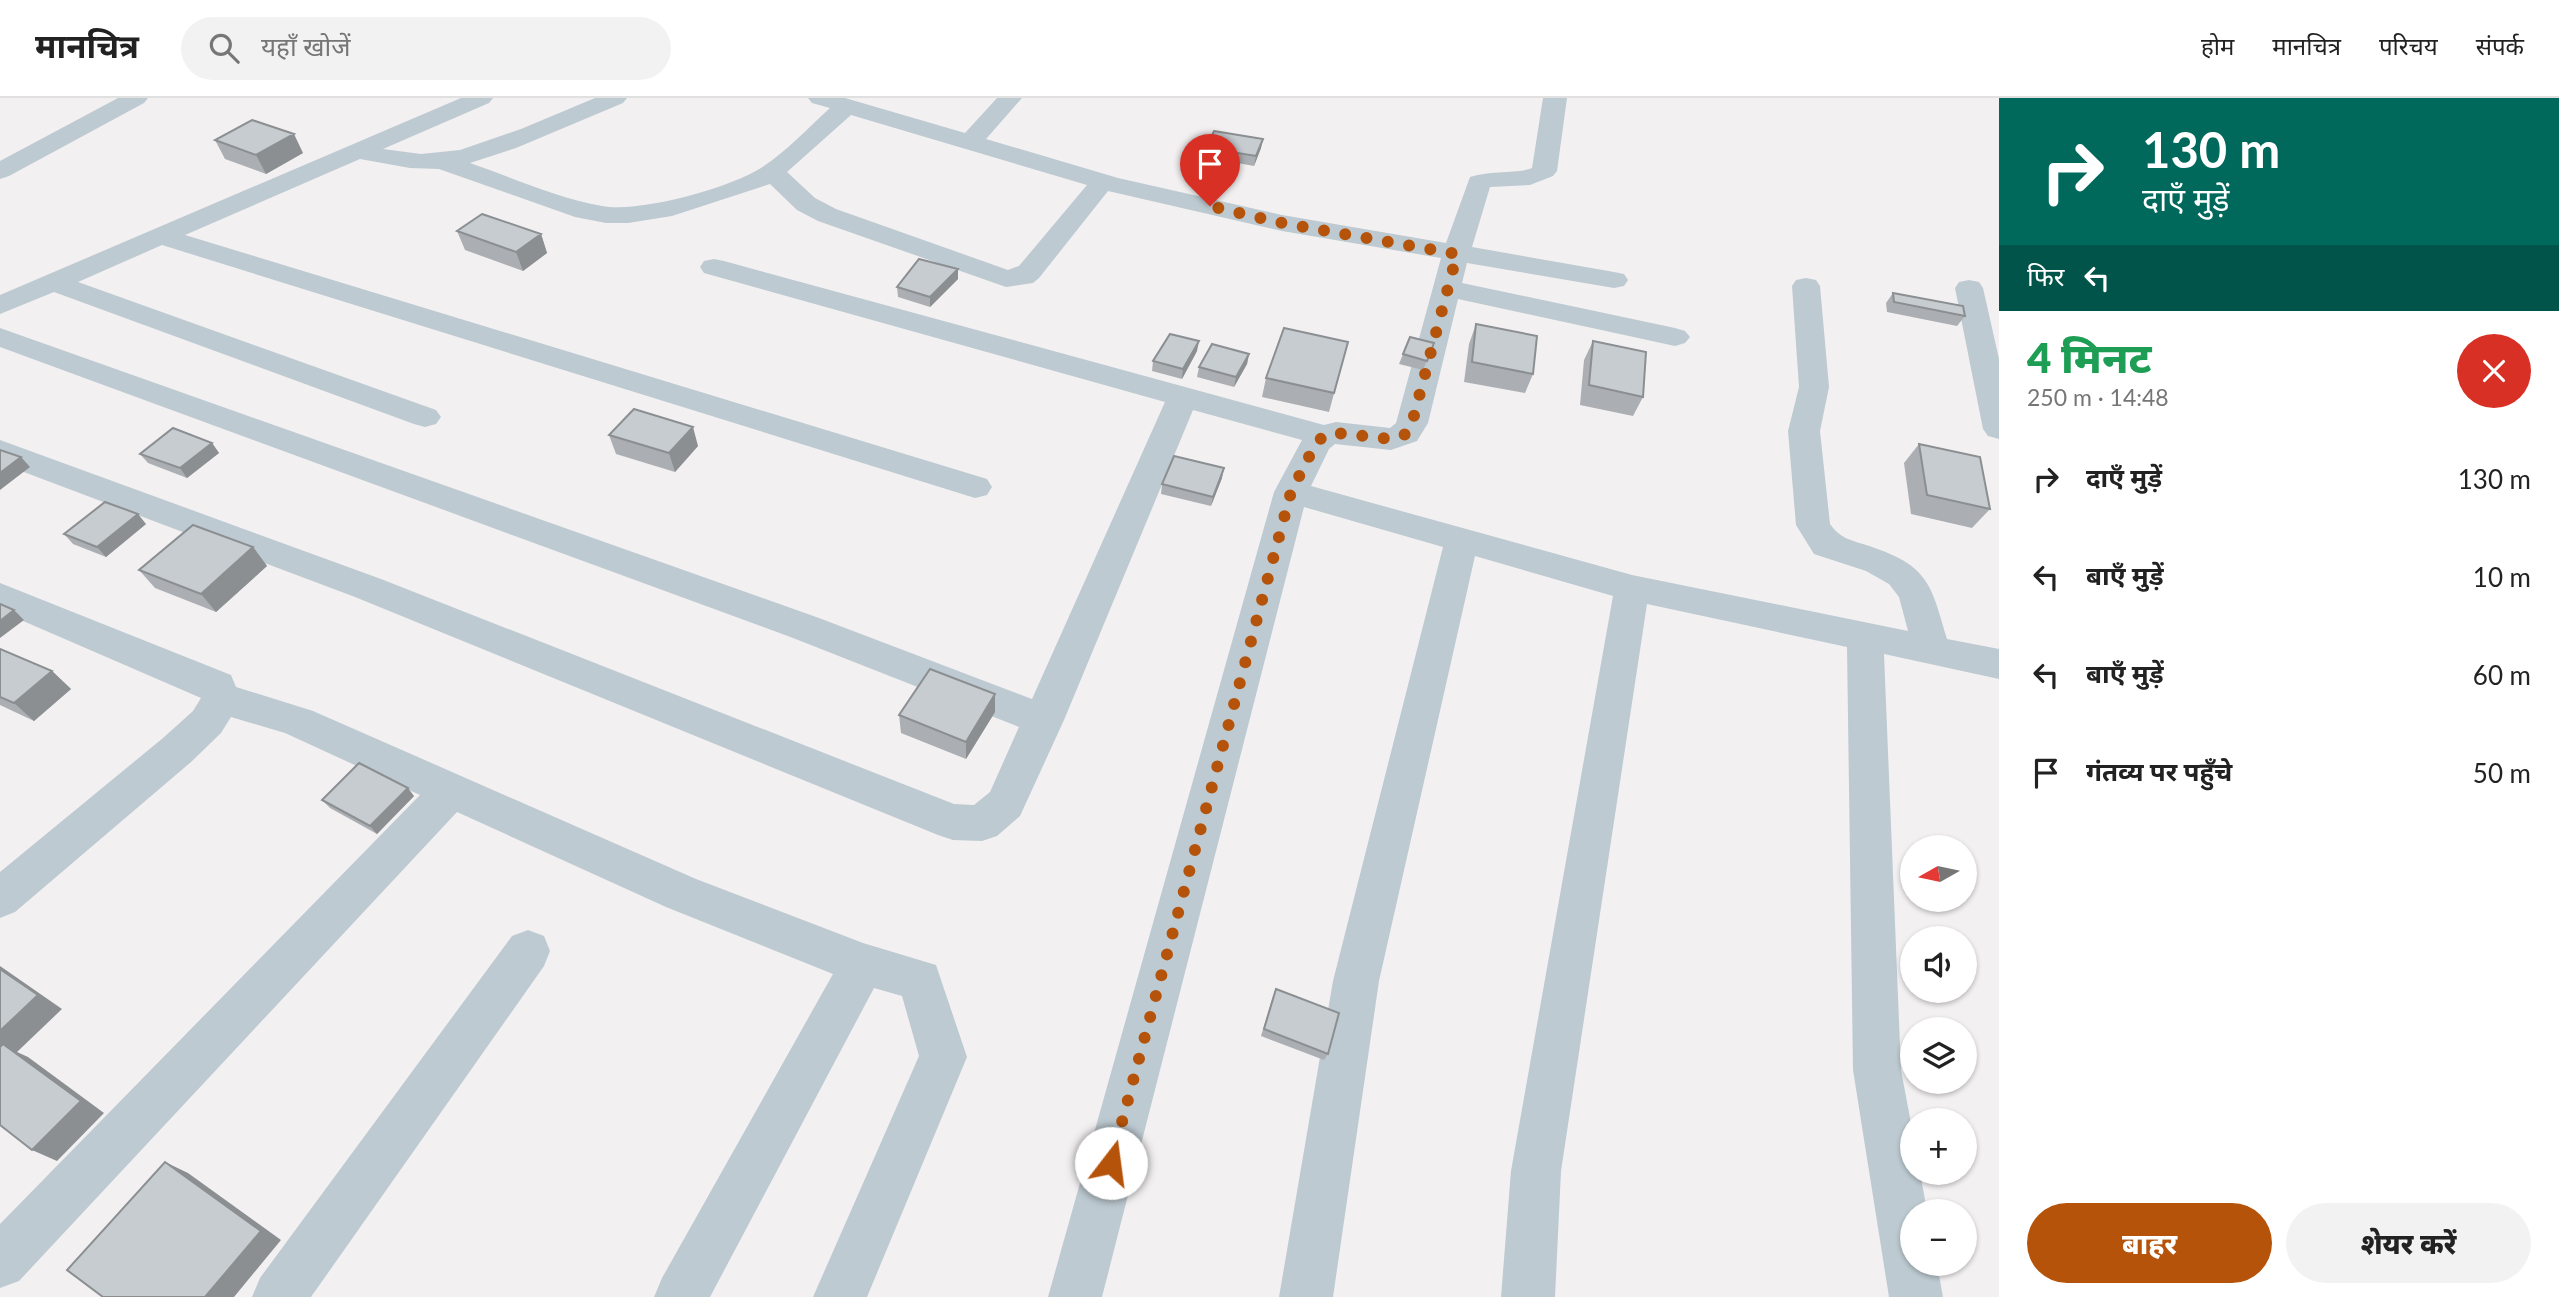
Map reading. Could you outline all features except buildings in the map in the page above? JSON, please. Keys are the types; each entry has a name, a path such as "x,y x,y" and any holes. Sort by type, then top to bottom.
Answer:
{"street":[{"path":"0,171 135,98"},
{"path":"418,98 470,102"},
{"path":"356,151 406,160 441,161 487,149 615,98"},
{"path":"820,98 1103,181 1282,223 1615,280"},
{"path":"970,142 1010,98"},
{"path":"1075,1297 1291,492 1316,443 1324,436 1336,433 1391,439 1406,434 1412,423 1479,182 1497,177 1530,178 1544,171 1555,98"},
{"path":"0,304 470,102"},
{"path":"441,161 584,211 614,216 655,212 758,180 772,172 846,106"},
{"path":"772,172 807,204 827,215 1006,279 1023,277 1029,272 1103,181"},
{"path":"160,236 975,487"},
{"path":"714,267 1182,399 1324,436"},
{"path":"53,282 425,417"},
{"path":"1806,286 1814,387 1804,431 1813,525 1826,545 1878,562 1902,575 1916,593 1931,650"},
{"path":"1969,288 1999,429"},
{"path":"1449,289 1675,337"},
{"path":"0,337 806,628 1044,720"},
{"path":"0,450 368,588 953,822 982,823 1005,804 1182,399"},
{"path":"1291,492 1462,538 1632,589 1999,664"},
{"path":"1306,1297 1356,981 1462,538"},
{"path":"1528,1297 1536,1171 1632,589"},
{"path":"0,596 217,685 220,699 207,722 177,750 0,898"},
{"path":"1865,637 1877,1070 1916,1297"},
{"path":"220,699 257,707 299,722 681,893 863,964 920,980 943,1057 840,1297"},
{"path":"0,1262 452,789"},
{"path":"279,1297 528,951"},
{"path":"681,1297 863,964"}],"route":[{"path":"1111,1163 1291,492 1316,443 1324,436 1336,433 1391,439 1406,434 1412,423 1457,254 1282,223 1210,206"}]}
